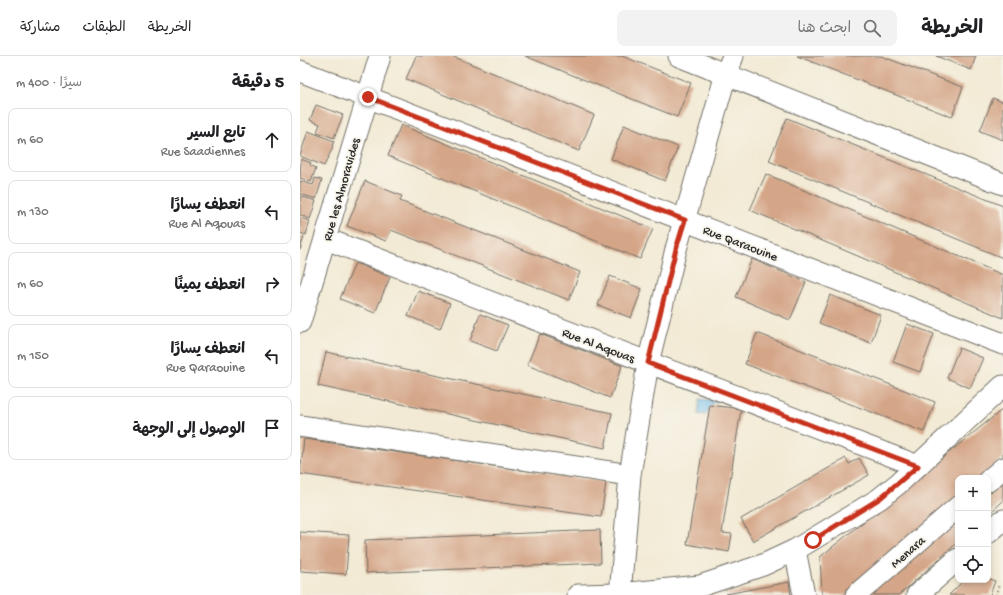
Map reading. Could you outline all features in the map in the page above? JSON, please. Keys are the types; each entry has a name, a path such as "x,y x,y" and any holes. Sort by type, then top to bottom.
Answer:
{"street":[{"name":"Rue les Almoravides","path":"300,322 380,56"},
{"path":"679,56 729,65 1003,184"},
{"path":"620,595 630,475 648,363 676,249 729,65"},
{"name":"Rue Qaraouine","path":"300,71 1003,344"},
{"name":"Rue Al Aqouas","path":"326,239 918,466"},
{"path":"578,595 620,595 669,591 700,586 762,565 795,550 879,499 918,466 1003,386"},
{"path":"300,426 630,475"},
{"path":"991,478 1003,468"},
{"name":"Menara","path":"856,595 955,510"},
{"path":"991,530 1003,520"},
{"path":"795,550 804,595"},
{"path":"917,595 955,562"}],"path":[{"path":"996,595 999,584"}],"water":[{"path":"700,399 718,401 713,403 705,415 698,414"}],"building":[{"path":"416,56 452,56 594,115 579,151 406,79"},
{"path":"525,56 622,56 691,83 677,117"},
{"path":"797,56 881,56 963,87 952,117"},
{"path":"936,56 976,56 971,70"},
{"path":"993,98 1003,102 1003,140 980,131"},
{"path":"316,105 343,115 334,138 317,132 320,124 310,120"},
{"path":"787,118 1003,206 1003,258 769,161"},
{"path":"401,125 653,229 640,259 388,156"},
{"path":"624,125 678,147 665,181 611,159"},
{"path":"308,131 334,141 333,147 324,166 300,156"},
{"path":"301,159 311,163 310,165 316,168 311,182 300,178"},
{"path":"766,174 1003,275 1003,318 750,210"},
{"path":"315,178 322,180 316,199 300,194 300,181 313,185"},
{"path":"365,181 402,196 400,201 580,272 569,300 391,230 386,241 347,226"},
{"path":"300,196 316,201 310,219 300,215"},
{"path":"300,218 310,221 306,235 300,233"},
{"path":"300,236 304,237 300,250"},
{"path":"752,259 806,282 790,320 736,297"},
{"path":"355,263 390,277 375,313 340,299"},
{"path":"610,276 642,289 631,318 598,305"},
{"path":"418,291 450,303 440,329 408,316"},
{"path":"830,295 881,315 871,343 819,323"},
{"path":"480,314 508,325 497,351 470,341"},
{"path":"907,324 934,334 920,372 893,362"},
{"path":"757,333 935,402 924,432 745,364"},
{"path":"540,334 622,366 610,398 527,365"},
{"path":"959,348 983,358 970,388 947,378"},
{"path":"326,352 612,413 605,448 318,386"},
{"path":"710,405 741,409 722,533 732,534 729,552 687,544"},
{"path":"1003,409 1003,458 983,475 955,475 955,501 850,595 822,595 820,557"},
{"path":"304,439 606,482 601,517 300,474"},
{"path":"846,458 849,464 859,458 869,475 753,541 741,519"},
{"path":"1003,473 1003,501 991,512 991,511 991,483"},
{"path":"955,515 955,545 899,595 866,595"},
{"path":"600,530 601,563 366,573 365,540"},
{"path":"300,532 349,535 346,574 300,571"},
{"path":"991,579 995,581 990,595 949,595 961,583 991,583"},
{"path":"789,582 791,595 726,595 726,594"}],"route":[{"path":"368,97 685,220 676,249 648,363 918,466 879,499 813,540"}]}
